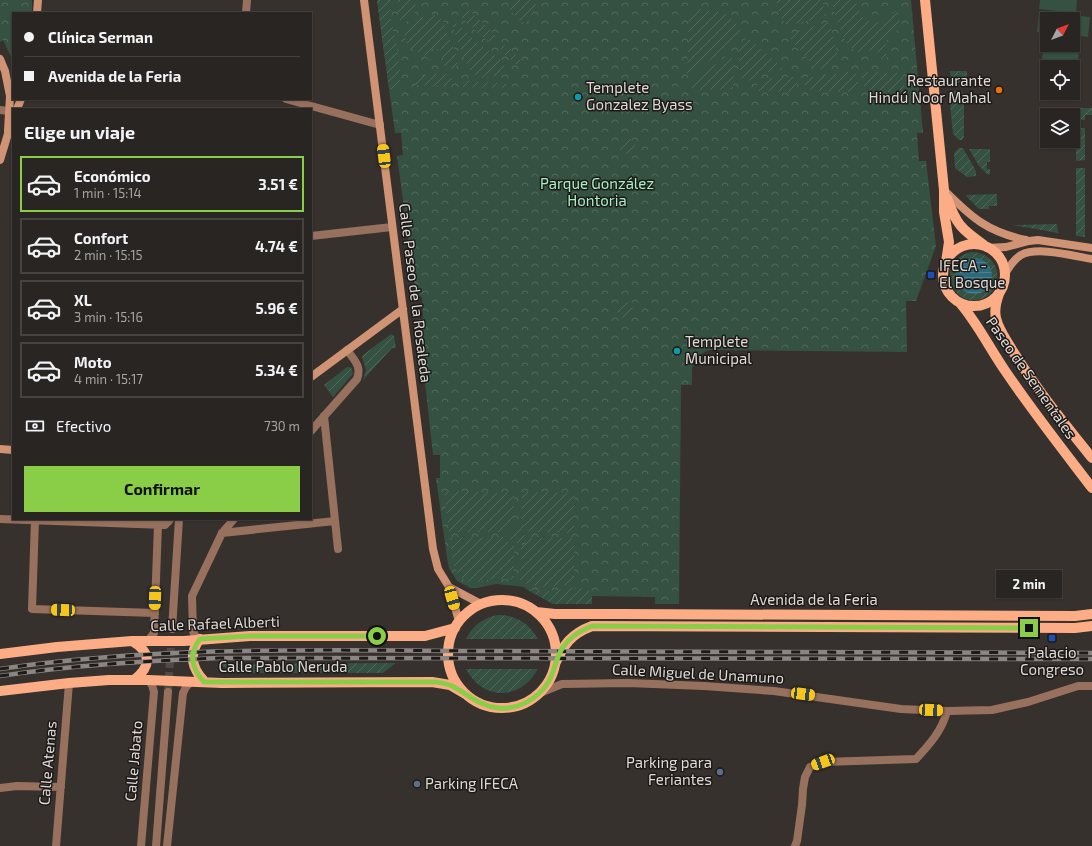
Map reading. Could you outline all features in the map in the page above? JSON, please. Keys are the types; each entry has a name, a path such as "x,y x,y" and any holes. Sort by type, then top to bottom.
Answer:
{"main road":[{"path":"925,0 944,190 944,212 950,242 943,279 945,286 960,303 967,306 985,304 999,294 1002,288 1005,274 1003,267 1000,259 994,253 963,230 958,224 944,190"},
{"path":"946,262 954,252 961,247 978,245 987,248"},
{"name":"Paseo de Sementales","path":"999,294 995,306 996,317 1000,329 1020,362 1049,403 1092,458"},
{"name":"Paseo de Sementales","path":"960,303 969,313 1034,414 1092,488"},
{"path":"495,600 510,600 524,604 536,612 546,623 553,636 556,650 555,664 550,680 540,693 531,700 520,705 507,708 487,706 476,702 467,695 456,682 449,666 448,649 452,633 457,624 468,612 480,604 495,600"},
{"name":"Avenida de la Feria","path":"536,612 555,614 1051,616 1092,614"},
{"name":"Calle Rafael Alberti","path":"0,654 57,647 132,641 184,641 250,636 424,636 457,624"},
{"name":"Avenida de la Feria","path":"555,664 562,648 571,638 581,630 592,626 1075,628 1092,626"},
{"path":"200,639 195,645 193,660 198,675 204,682"},
{"path":"132,641 145,651 147,658 146,667 142,674 134,680"},
{"name":"Calle Pablo Neruda","path":"0,691 69,683 134,680 191,682 437,682 450,685 467,695"}],"street":[{"path":"37,12 38,0"},
{"path":"246,12 247,0"},
{"name":"Calle Paseo de la Rosaleda","path":"364,0 433,549 438,569 449,587 457,624"},
{"path":"0,59 5,71 10,96 4,111 8,131"},
{"path":"290,100 380,125"},
{"path":"0,160 8,131 12,123"},
{"path":"944,190 969,215 980,223 1003,234 1029,241"},
{"path":"312,236 392,227"},
{"path":"987,248 1006,247 1029,241 1048,241 1092,248"},
{"path":"1005,274 1018,257 1031,252 1040,251 1092,259"},
{"path":"312,376 403,310"},
{"path":"312,430 357,378 360,372 358,366 347,350"},
{"path":"324,416 338,549"},
{"path":"0,449 12,450"},
{"path":"0,519 12,519"},
{"path":"155,613 32,609 35,520 158,525 165,525 170,520"},
{"path":"172,629 179,520"},
{"path":"200,639 193,631 192,596 222,533 233,520"},
{"path":"222,533 335,521"},
{"path":"148,641 154,633 158,525"},
{"name":"Calle Paseo de la Rosaleda","path":"449,587 480,604"},
{"name":"Calle Jabato","path":"141,846 154,692 152,685 148,680"},
{"path":"167,846 183,693 191,682"},
{"name":"Calle Atenas","path":"56,846 69,683"},
{"name":"Calle Miguel de Unamuno","path":"540,693 562,684 628,683 704,686 774,690 901,709 946,711 992,710 1028,702 1078,686 1092,686"},
{"path":"156,846 168,692"},
{"path":"795,846 802,805 802,789 810,767 823,762 916,759 931,744 944,722 946,711"},
{"path":"0,788 17,786 61,787"}],"green space":[{"path":"0,0 32,0 32,12 12,12 12,59 3,40 0,42"},
{"name":"Parque González Hontoria","path":"377,0 911,0 923,133 917,133 919,161 926,161 936,246 916,301 906,301 907,352 710,350 699,355 692,368 692,385 681,385 679,604 655,604 655,597 592,596 592,604 553,604 524,587 496,584 470,588 457,581 449,568 436,478 440,478 440,455 433,455 418,319 423,319 422,297 416,296 397,156 403,155 401,133 395,133"},
{"path":"377,0 390,0 391,21 397,46 401,74 399,86 396,89 389,89"},
{"path":"398,0 417,0 415,5 416,11 404,24 401,25 397,10"},
{"path":"515,0 533,0 536,5 528,23 520,21 509,8"},
{"path":"777,0 822,0 826,15 817,19 788,25 783,21 777,6"},
{"path":"831,0 855,0 861,15 871,22 878,22 886,19 894,12 897,12 900,25 899,29 888,39 886,43 885,51 887,63 882,61 876,50 858,52 849,46 845,41 837,21"},
{"path":"1040,0 1077,0 1076,12 1039,9"},
{"path":"467,8 496,36 497,39 493,44 485,39 458,14"},
{"path":"700,9 723,13 739,26 741,31 737,39 692,74 687,76 689,12"},
{"path":"1039,12 1040,12 1040,32 1037,32"},
{"path":"435,15 440,17 443,21 457,58 457,66 453,68 443,65 443,50 431,49 430,61 422,53 412,49 410,50 406,42 406,29 421,17"},
{"path":"1080,16 1090,17 1088,37 1080,36"},
{"path":"456,23 478,43 500,59 505,67 500,74 485,77 471,73 461,51 452,24"},
{"path":"827,23 830,25 839,60 834,65 818,70 791,39 791,36 800,30"},
{"path":"747,38 784,69 766,72 753,80 744,81 741,78 738,47 740,43"},
{"path":"503,45 508,47 520,59 521,65 517,65 500,51"},
{"path":"1043,52 1079,52 1078,60 1042,59"},
{"path":"731,54 734,64 733,89 699,90 688,87 725,57"},
{"path":"854,71 858,76 858,90 856,92 816,91 805,87 805,79 807,77"},
{"path":"950,71 967,71 967,76 961,83 953,83 951,82"},
{"path":"864,72 900,73 903,76 904,88 892,92 865,91 862,77"},
{"path":"428,74 445,75 454,80 449,87 416,85 415,82 417,79"},
{"path":"793,77 797,80 796,92 759,91 756,87 759,83 768,79"},
{"path":"462,80 497,83 505,82 507,88 461,87 459,82"},
{"path":"953,91 961,91 964,94 964,137 962,140 959,140 953,134 949,94"},
{"path":"1080,108 1092,108 1092,115 1085,115 1085,120 1080,120"},
{"path":"1080,128 1085,128 1085,160 1076,161 1076,148 1080,148"},
{"path":"624,138 630,138 635,143 633,152 630,154 624,154 619,149 619,143"},
{"path":"959,148 963,148 976,171 976,176 967,177 955,168 954,153"},
{"path":"969,149 990,149 990,162 987,162 987,169 990,169 990,174 988,175 979,166"},
{"path":"1076,168 1085,168 1085,237 1076,236"},
{"path":"997,194 997,206 989,206 989,209 979,209 966,196 967,195"},
{"path":"1057,224 1058,233 1013,225"},
{"path":"971,252 982,254 994,264 997,275 996,284 986,297 973,300 963,298 956,292 951,284 950,274 952,265 959,257","holes":["970,258 980,260 987,265 990,269 991,279 989,284 970,293 960,287 957,282 964,261"]},
{"path":"622,302 628,302 633,307 631,316 628,318 622,318 617,313 617,307"},
{"path":"391,334 394,336 396,348 392,348 363,380 366,370 362,357 363,355"},
{"path":"347,367 352,369 353,374 333,397 324,385"},
{"path":"444,491 514,493 514,523 506,532 449,532"},
{"path":"522,492 574,493 574,533 529,532 526,527 521,524"},
{"path":"514,527 520,527 525,532 523,541 520,543 514,543 509,538 509,532"},
{"path":"506,537 509,544 514,546 514,580 498,579 478,582 468,581 462,578 455,567 450,538"},
{"path":"529,538 574,538 574,585 541,587 520,582 521,546 526,543"},
{"path":"524,588 543,591 574,588 585,589 590,592 592,596 592,604 553,604"},
{"path":"498,615 511,616 526,624 538,639 466,639 472,630 483,620"},
{"path":"396,663 383,673 232,673 220,664"},
{"path":"466,669 538,669 530,680 522,687 512,692 502,693 492,692 482,687 473,680"}],"water":[{"path":"974,258 984,261 989,266 992,276 989,286 984,291 974,294 964,291 959,286 956,276 959,266 964,261"}],"tunnel":[{"path":"168,692 172,629"}],"railway":[{"path":"0,669 119,656 298,650 1092,653"},
{"path":"0,676 110,664 219,658 1092,659"}],"place":[{"name":"Restaurante Hindú Noor Mahal","path":"999,90"},
{"name":"Templete Gonzalez Byass","path":"578,97"},
{"name":"IFECA - El Bosque","path":"931,275"},
{"name":"Templete Municipal","path":"677,351"},
{"name":"Palacio Congreso","path":"1052,638"},
{"name":"Parking para Feriantes","path":"720,772"},
{"name":"Parking IFECA","path":"417,784"}],"route":[{"path":"377,636 250,636 200,639 195,645 193,652 194,667 204,682 437,682 450,685 458,689 476,702 487,706 507,708 520,705 531,700 540,693 550,680 562,648 581,630 592,626 1029,628"}]}
